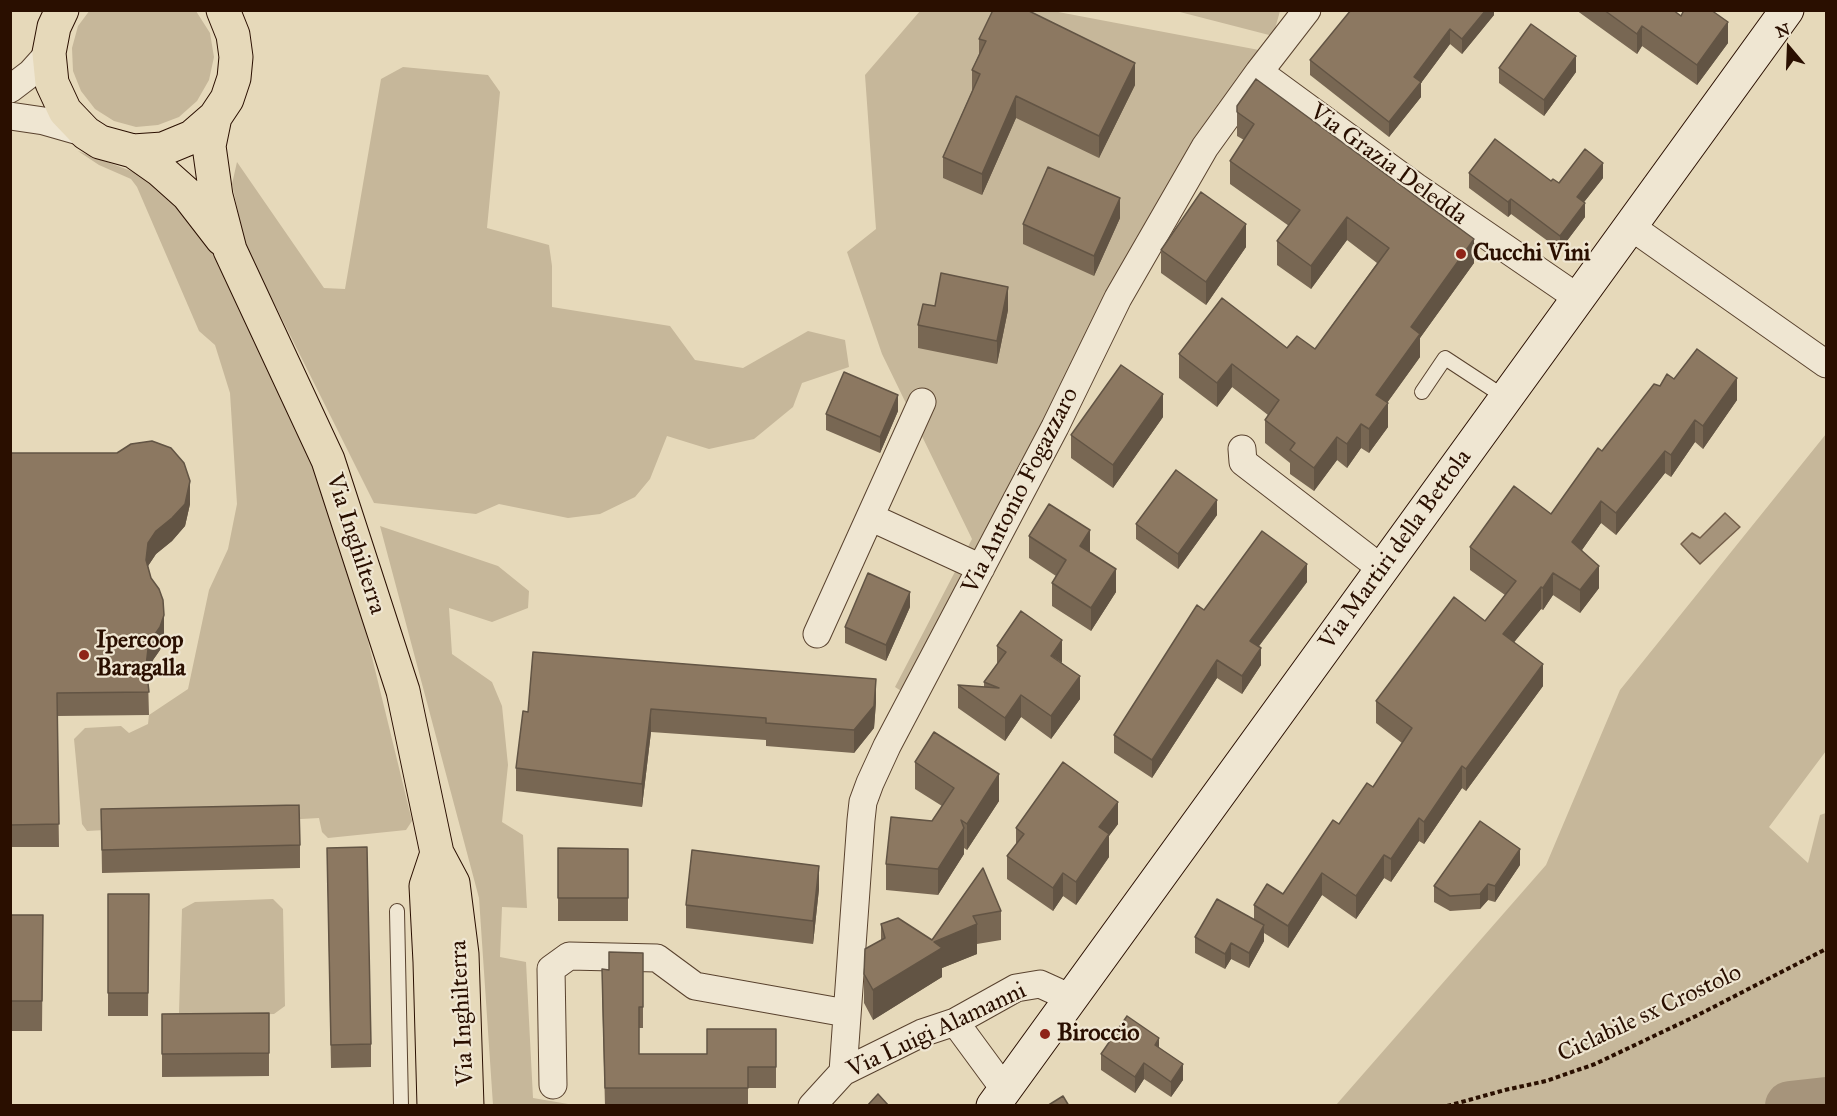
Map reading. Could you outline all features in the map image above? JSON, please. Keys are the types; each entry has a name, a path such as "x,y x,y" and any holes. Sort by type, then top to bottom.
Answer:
{"main road":[{"name":"Via Inghilterra","path":"63,10 54,27 49,52 52,83 60,102 65,111 86,133 108,145 132,151 163,149 173,145 192,137 215,117 226,99 234,78 236,57 233,35 223,10"},
{"name":"Via Martiri della Bettola","path":"999,1098 1786,10"},
{"name":"Via Inghilterra","path":"215,117 209,146 216,196 230,250 328,460 403,691 436,852 453,883 462,954 467,1106"},
{"name":"Via Inghilterra","path":"132,151 160,170 188,195 230,250"},
{"name":"Via Inghilterra","path":"434,1106 426,886 436,852"}],"street":[{"name":"Via Antonio Fogazzaro","path":"843,1072 863,802 887,746 1056,427 1118,298 1200,155 1259,72 1307,10"},
{"path":"10,89 31,73 49,52"},
{"name":"Via Grazia Deledda","path":"1259,72 1416,187 1578,298"},
{"path":"10,116 44,121 86,133"},
{"path":"1630,226 1827,364"},
{"path":"816,634 922,402"},
{"path":"1242,449 1243,462 1382,569"},
{"path":"870,517 981,568"},
{"path":"553,1084 551,969 569,956 657,958 695,987 846,1013"},
{"name":"Via Luigi Alamanni","path":"812,1106 843,1072 922,1033 955,1022 1016,988 1040,984 1071,998"},
{"name":"Via Martiri della Bettola","path":"955,1022 999,1098"}],"lane":[{"path":"1422,392 1445,358 1506,398"},
{"path":"397,911 401,1106"}],"path":[{"name":"Ciclabile sx Crostolo","path":"1447,1106 1505,1089 1546,1081 1595,1064 1696,1016 1827,949"}],"shaded area":[{"path":"90,10 196,11 210,33 214,57 209,80 197,101 179,117 158,125 136,127 114,121 95,109 81,91 73,71 72,48 78,26"},
{"path":"920,11 1053,11 1259,50 1269,59 1225,117 912,698 895,687 972,539 882,354 847,252 876,229 865,75"},
{"path":"1176,11 1280,11 1273,36"},
{"path":"403,67 488,75 500,92 487,228 549,245 552,266 552,307 670,326 695,360 743,368 808,331 845,340 849,367 802,383 793,407 754,439 709,449 667,436 650,479 635,497 600,514 568,518 499,504 476,514 374,503 245,245 232,184 237,162 324,288 345,289 381,79"},
{"path":"78,151 147,177 203,228 326,499 358,600 412,821 406,830 328,838 322,832 319,818 87,831 82,824 74,739 85,728 121,726 129,733 148,724 149,715 188,689 209,590 228,549 237,504 230,393 215,345 199,331 137,187 131,179 99,165"},
{"path":"1826,434 1826,751 1769,827 1808,863 1820,815 1826,813 1826,1105 1336,1105 1546,865 1620,690"},
{"path":"1725,513 1740,527 1700,564 1681,544 1692,533 1700,538"},
{"path":"380,526 498,566 529,591 528,608 492,622 449,608 452,654 492,682 502,706 508,765 502,822 523,835 527,908 502,907 500,957 526,962 533,1098 574,1105 493,1105 479,898"},
{"path":"273,899 283,909 285,1006 274,1014 186,1017 179,1013 182,909 195,902"}],"building":[{"path":"993,10 1027,10 1135,63 1099,136 1016,96 982,174 943,157 980,74 972,70 986,41 979,39"},
{"path":"1351,10 1486,10 1462,39 1450,29 1414,77 1421,82 1389,122 1310,60"},
{"path":"1604,10 1673,10 1681,16 1684,10 1711,10 1728,22 1697,65 1642,26 1637,34"},
{"path":"1531,24 1576,56 1544,100 1499,68"},
{"path":"1256,79 1474,239 1411,327 1420,334 1376,395 1388,403 1369,429 1361,424 1347,444 1337,437 1314,468 1290,450 1295,443 1265,420 1279,400 1232,364 1217,383 1179,354 1222,298 1287,348 1297,336 1315,349 1389,248 1347,217 1311,266 1277,241 1300,210 1230,161 1254,124 1237,112 1237,106"},
{"path":"1495,139 1551,181 1553,179 1559,183 1585,149 1603,163 1577,197 1585,203 1560,236 1511,199 1508,202 1469,173"},
{"path":"1048,167 1120,198 1094,256 1023,224"},
{"path":"1201,192 1246,224 1206,282 1161,250"},
{"path":"941,273 1008,287 997,341 918,325 923,304 935,306"},
{"path":"1697,349 1737,378 1703,426 1695,420 1671,455 1665,451 1616,513 1601,501 1572,542 1599,566 1580,590 1553,573 1503,634 1543,664 1466,769 1462,766 1424,822 1419,818 1391,859 1384,855 1356,896 1322,873 1288,926 1254,905 1267,884 1283,894 1333,820 1339,824 1367,783 1373,787 1412,728 1376,701 1454,597 1485,621 1516,581 1470,547 1514,486 1551,514 1598,448 1602,451 1654,384 1660,386 1667,374 1674,379"},
{"path":"1121,365 1163,394 1113,465 1071,435"},
{"path":"844,372 898,395 880,437 826,414"},
{"name":"Ipercoop Baragalla","path":"152,441 171,448 184,463 190,481 185,504 156,531 148,543 146,560 151,578 163,600 164,615 148,649 146,666 149,692 57,693 59,824 10,825 10,453 117,453 131,444"},
{"path":"1176,470 1217,500 1178,554 1136,524"},
{"path":"1049,504 1090,530 1080,546 1116,569 1091,608 1052,583 1066,560 1029,536"},
{"path":"1262,531 1307,564 1250,641 1261,648 1242,676 1217,660 1152,760 1114,735 1197,605 1204,610"},
{"path":"868,573 910,592 886,645 845,627"},
{"path":"1021,611 1062,640 1051,656 1080,676 1051,716 1021,695 1005,718 958,685 999,688 984,682 1006,652 997,646"},
{"path":"533,652 876,679 874,706 854,730 766,723 766,718 651,709 642,784 516,768 523,711 528,712"},
{"path":"934,732 999,774 967,824 961,820 964,828 938,869 886,864 891,817 932,821 954,788 915,762"},
{"path":"1063,762 1118,802 1099,827 1109,834 1076,882 1063,873 1053,888 1007,856 1024,834 1016,828"},
{"path":"299,805 300,845 102,850 101,809"},
{"path":"1480,821 1520,849 1495,886 1488,884 1480,894 1450,896 1434,886"},
{"path":"367,847 371,1044 331,1045 327,848"},
{"path":"558,848 628,849 628,898 558,898"},
{"path":"692,850 819,866 813,921 686,905"},
{"path":"983,868 1001,911 973,916 977,924 934,942 942,948 873,990 864,974 865,949 885,938 881,924 898,918 932,940"},
{"path":"108,894 149,894 148,993 108,993"},
{"path":"1217,899 1264,925 1249,953 1231,943 1225,954 1195,937"},
{"path":"10,915 43,915 42,1001 10,1001"},
{"path":"609,952 643,953 643,1007 639,1007 639,1054 707,1054 707,1029 776,1029 776,1067 748,1067 748,1088 605,1088 602,969 609,970"},
{"path":"269,1013 269,1053 162,1054 162,1014"},
{"path":"1127,1016 1159,1038 1155,1045 1183,1064 1171,1082 1144,1063 1135,1077 1101,1054"},
{"path":"878,1094 889,1106 867,1106"},
{"path":"1063,1096 1069,1106 1047,1106"}],"waterway":[{"path":"1790,1106 1826,1102"}],"place":[{"name":"Cucchi Vini","path":"1461,254"},
{"name":"Ipercoop Baragalla","path":"84,655"},
{"name":"Biroccio","path":"1045,1034"}]}
